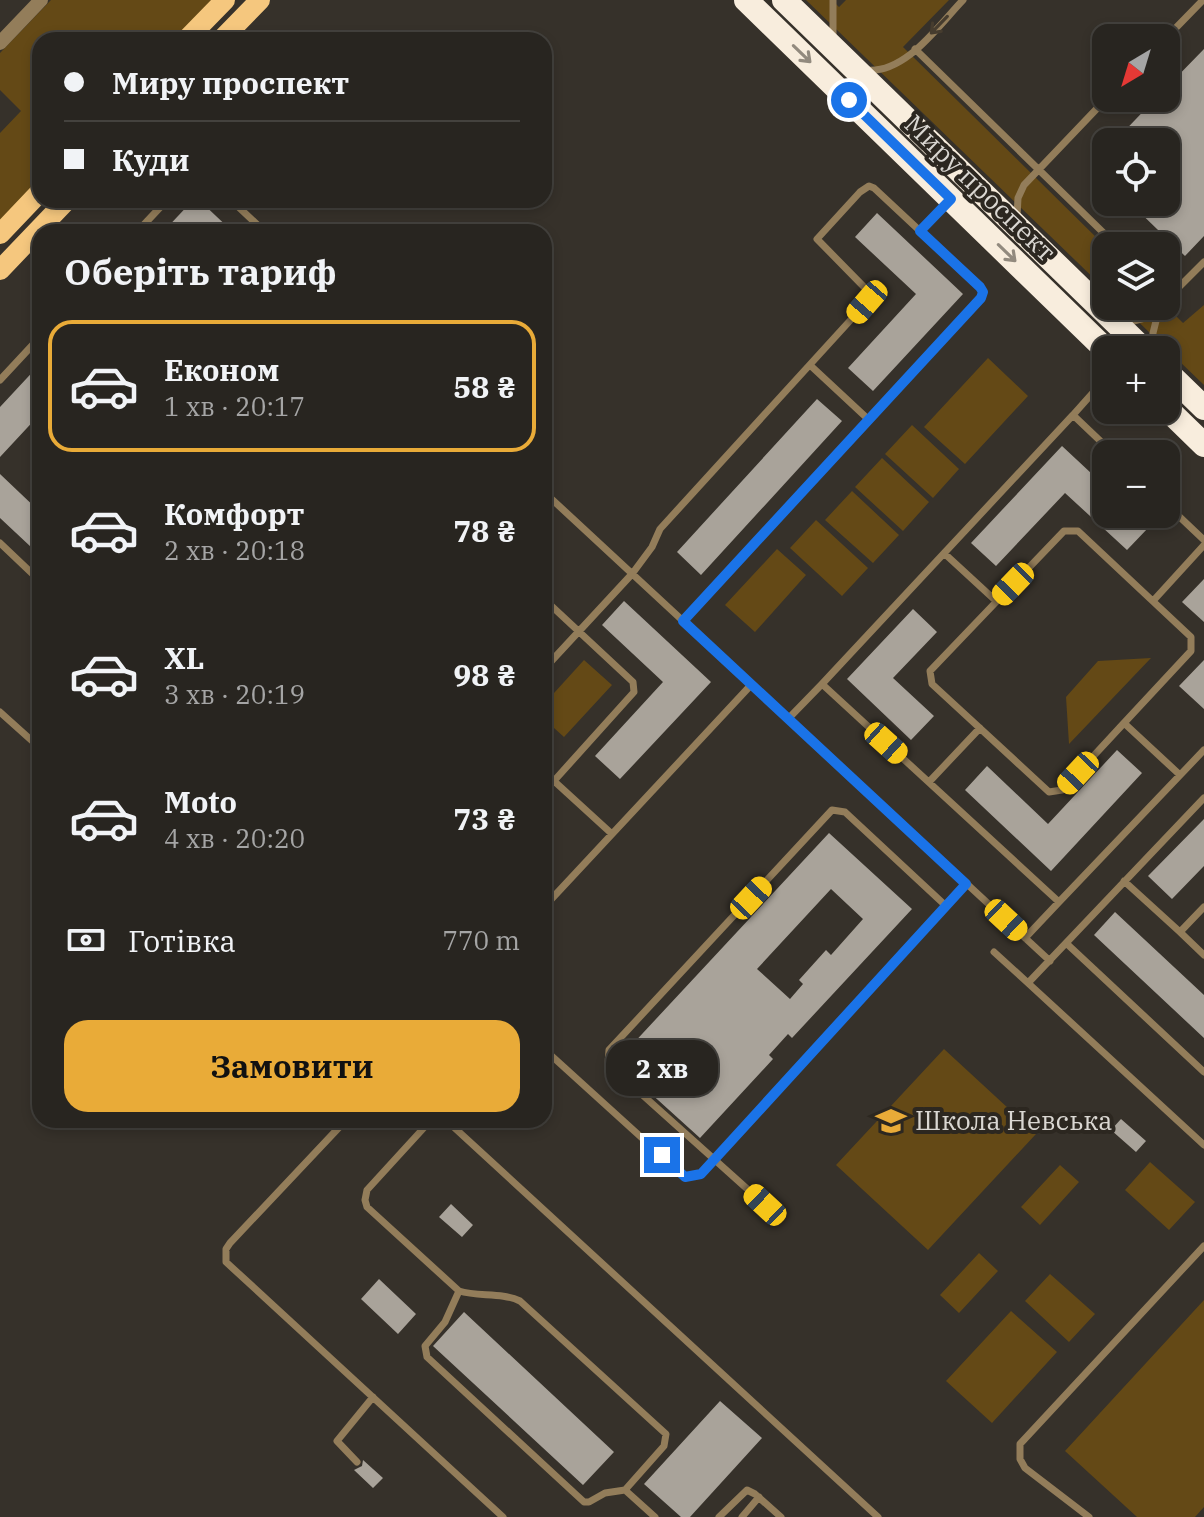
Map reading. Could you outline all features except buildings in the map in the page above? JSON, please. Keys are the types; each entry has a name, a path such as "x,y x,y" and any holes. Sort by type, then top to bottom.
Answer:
{"highway":[{"name":"Миру проспект","path":"746,0 1092,336"},
{"name":"Миру проспект","path":"784,0 1129,336"},
{"path":"1180,385 1204,408"},
{"path":"1180,422 1204,445"}],"main road":[{"path":"194,32 225,0"},
{"path":"229,32 260,0"},
{"path":"0,234 32,200"},
{"path":"44,224 59,208"},
{"path":"0,270 32,237"}],"street":[{"path":"0,43 41,0"}],"lane":[{"path":"833,0 833,47"},
{"path":"852,66 869,71 884,70 915,49 963,0"},
{"path":"1180,24 1203,0"},
{"path":"915,49 1103,232"},
{"path":"1020,230 1018,198 1024,185 1093,112"},
{"path":"552,660 632,574 652,547 660,529 811,366 869,298 866,289 819,243 819,236 869,186 980,287 983,292 981,298 683,621"},
{"path":"920,231 951,199"},
{"path":"144,224 160,208"},
{"path":"240,208 256,224"},
{"path":"1180,285 1204,262"},
{"path":"1116,323 1133,320"},
{"path":"0,380 32,346"},
{"path":"811,366 869,420"},
{"path":"788,719 1092,394"},
{"path":"1073,415 1099,440"},
{"path":"552,499 1050,961"},
{"path":"1153,601 1204,542 1180,518"},
{"path":"1064,531 1078,531 1191,637 1191,651 1062,790 1049,792 932,684 930,671 996,601 1064,531"},
{"path":"0,543 32,573"},
{"path":"945,554 996,601"},
{"path":"552,607 633,682 634,692 554,781 612,834"},
{"path":"822,684 1059,902"},
{"path":"552,898 751,685"},
{"path":"0,712 32,741"},
{"path":"1124,723 1180,775"},
{"path":"929,782 980,728"},
{"path":"1025,938 1204,750"},
{"path":"1028,983 1204,798"},
{"path":"773,1212 608,1064 609,1050 832,810 845,812 946,906"},
{"path":"1124,881 1204,955"},
{"path":"552,1056 685,1177 701,1174 966,884"},
{"path":"1180,932 1204,907"},
{"path":"1066,943 1204,1072"},
{"path":"994,952 1204,1145"},
{"path":"338,1128 230,1243 225,1255 226,1262 503,1517"},
{"path":"424,1128 367,1190 367,1207 459,1291 473,1295 508,1296 520,1301 666,1434 664,1446 625,1490 605,1493 584,1502 427,1357 425,1346 445,1322 459,1291"},
{"path":"455,1128 878,1517"},
{"path":"1089,1517 1025,1468 1020,1459 1020,1444 1204,1246"},
{"path":"357,1462 337,1441 373,1397"},
{"path":"625,1490 655,1517"},
{"path":"719,1517 742,1492 751,1491 781,1517"},
{"path":"742,1517 759,1497"}],"shaded area":[{"path":"51,0 213,0 183,32 32,32 32,188 0,222 0,133 21,111 0,90 0,53"},
{"path":"806,0 832,0 839,7 846,0 949,0 903,47 1092,233 1092,276"},
{"path":"1204,305 1204,385 1180,362 1180,336 1153,336 1137,320 1180,320 1183,323"},
{"path":"988,358 1028,396 965,464 924,427"},
{"path":"912,425 959,469 933,498 885,454"},
{"path":"882,458 929,502 903,531 855,487"},
{"path":"852,491 899,535 873,563 825,520"},
{"path":"816,520 868,568 842,596 790,548"},
{"path":"777,549 806,575 755,632 725,605"},
{"path":"1151,658 1069,744 1066,697 1098,661"},
{"path":"584,660 612,685 564,737 552,726 552,695"},
{"path":"944,1049 1036,1134 928,1250 836,1165"},
{"path":"1150,1162 1195,1202 1169,1230 1125,1190"},
{"path":"1060,1165 1079,1182 1040,1225 1021,1207"},
{"path":"979,1253 998,1271 959,1313 940,1295"},
{"path":"1050,1274 1095,1314 1069,1342 1025,1301"},
{"path":"1204,1300 1204,1507 1195,1517 1137,1517 1065,1451"},
{"path":"1011,1311 1057,1352 992,1423 946,1381"}],"place":[{"name":"Школа Невська","path":"891,1121"}],"route":[{"path":"662,1155 685,1177 701,1174 966,884 683,621 976,306 983,292 920,231 951,199 849,100"}]}
